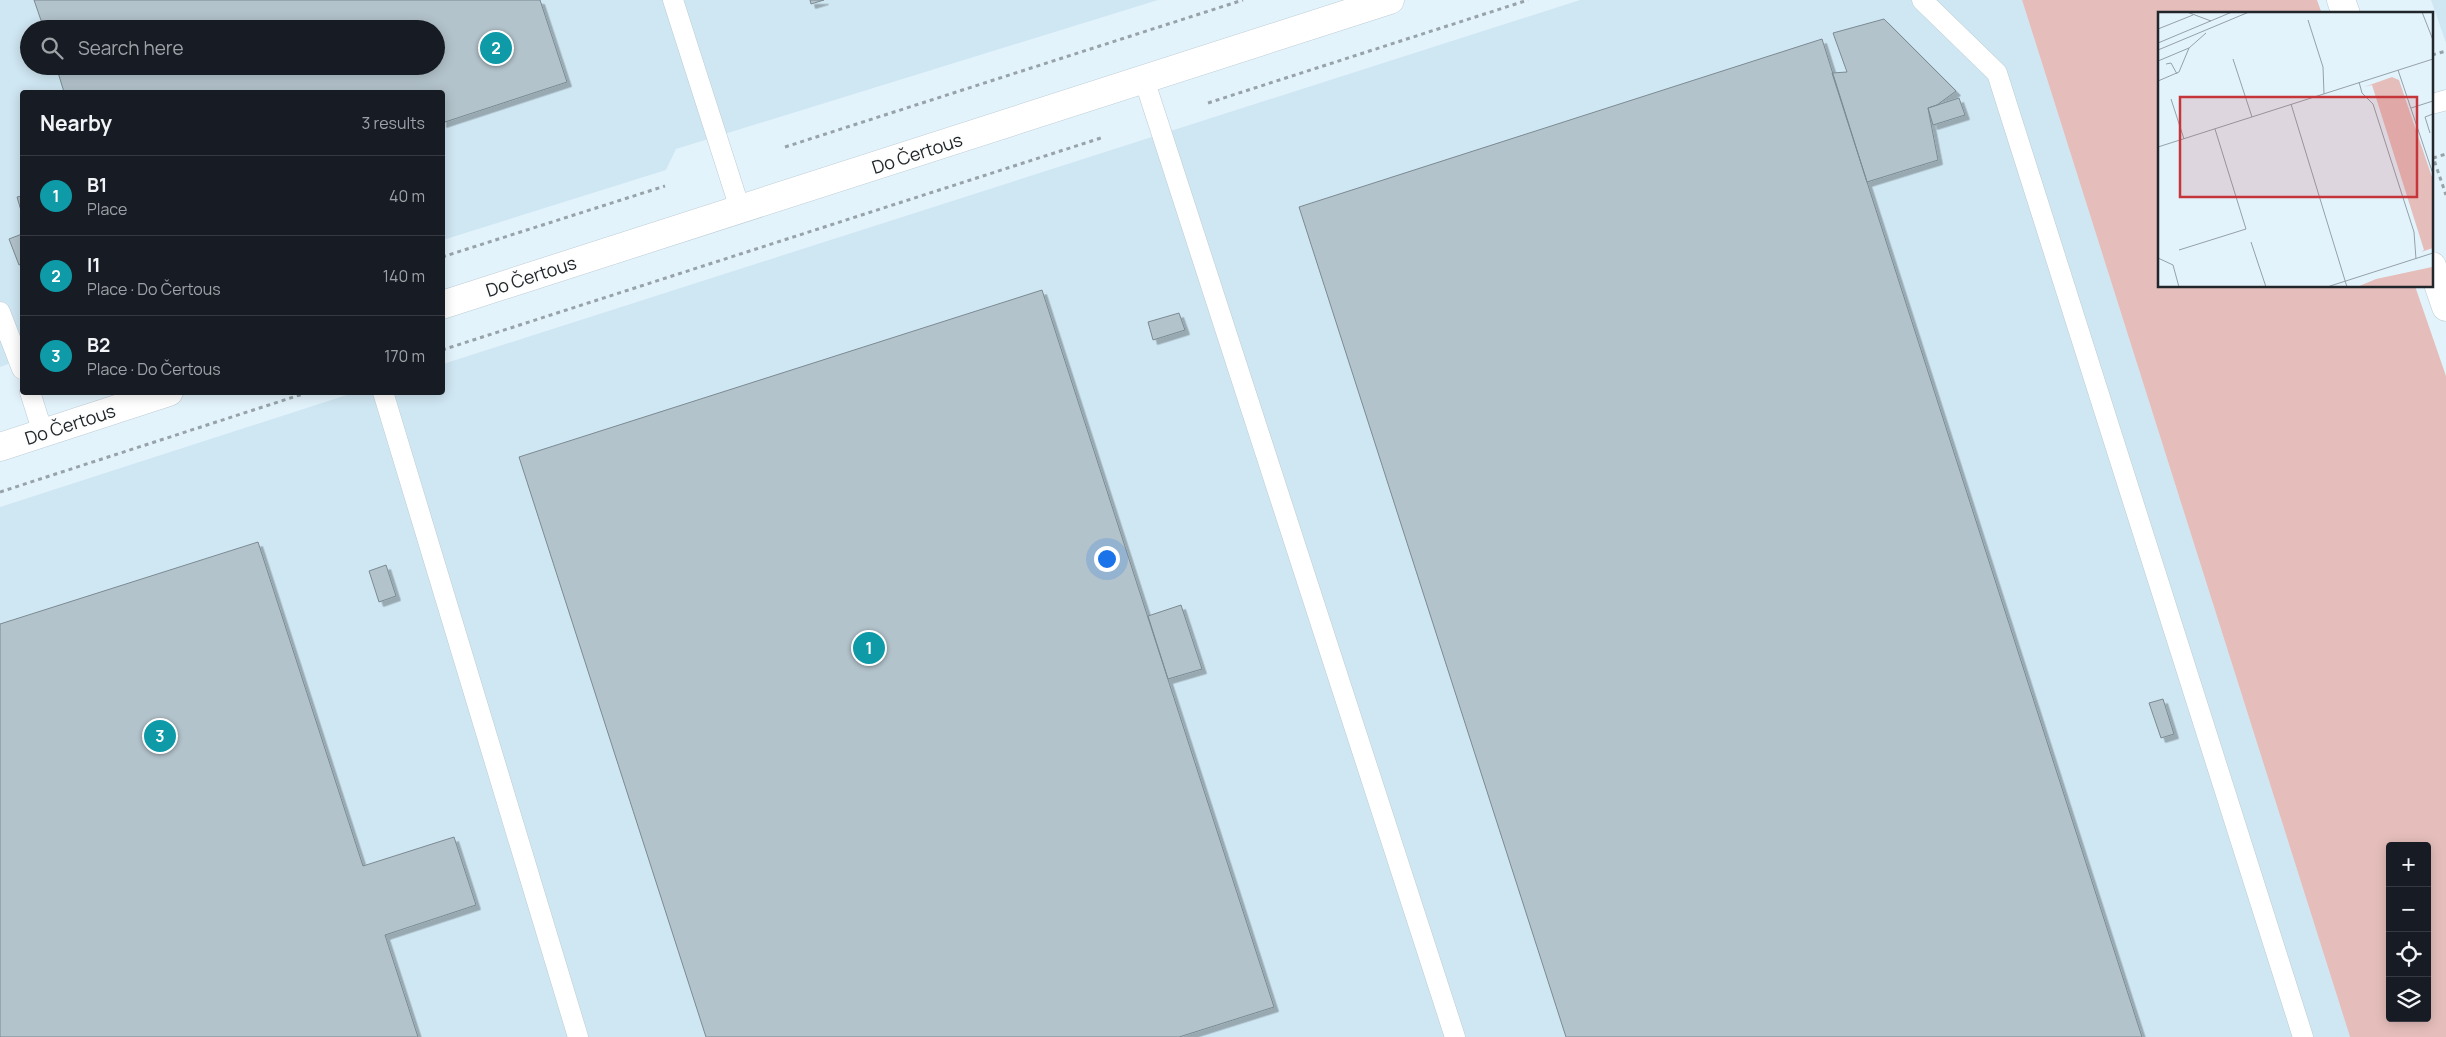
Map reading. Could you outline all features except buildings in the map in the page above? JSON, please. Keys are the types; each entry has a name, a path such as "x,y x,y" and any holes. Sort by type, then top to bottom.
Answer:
{"street":[{"name":"Do Čertous","path":"445,304 1390,0"},
{"path":"2341,0 2345,12"},
{"path":"2434,272 2446,307"},
{"name":"Do Čertous","path":"0,447 160,395"}],"lane":[{"path":"673,0 740,209"},
{"path":"1922,0 1997,73 2303,1037"},
{"path":"1144,79 1455,1037"},
{"path":"0,312 20,364"},
{"path":"31,395 43,433"},
{"path":"384,395 578,1037"}],"path":[{"path":"785,147 1243,0"},
{"path":"1208,103 1528,0"},
{"path":"445,349 1104,137"},
{"path":"2434,159 2446,195"},
{"path":"445,256 665,186"},
{"path":"0,492 300,395"}],"shaded area":[{"path":"0,0 1158,0 676,149 666,170 445,239 445,90 20,90 20,360 0,367"},
{"path":"1580,0 2022,0 2350,1037 0,1037 0,507 347,395 445,395 445,363"},
{"path":"2022,0 2317,0 2321,12 2158,12 2158,288 2416,288 2446,376 2446,1037 2350,1037"},
{"path":"2431,0 2446,0 2446,43"}],"place":[{"name":"I1","path":"496,48"},
{"name":"B1","path":"869,648"},
{"name":"B2","path":"160,736"}]}
